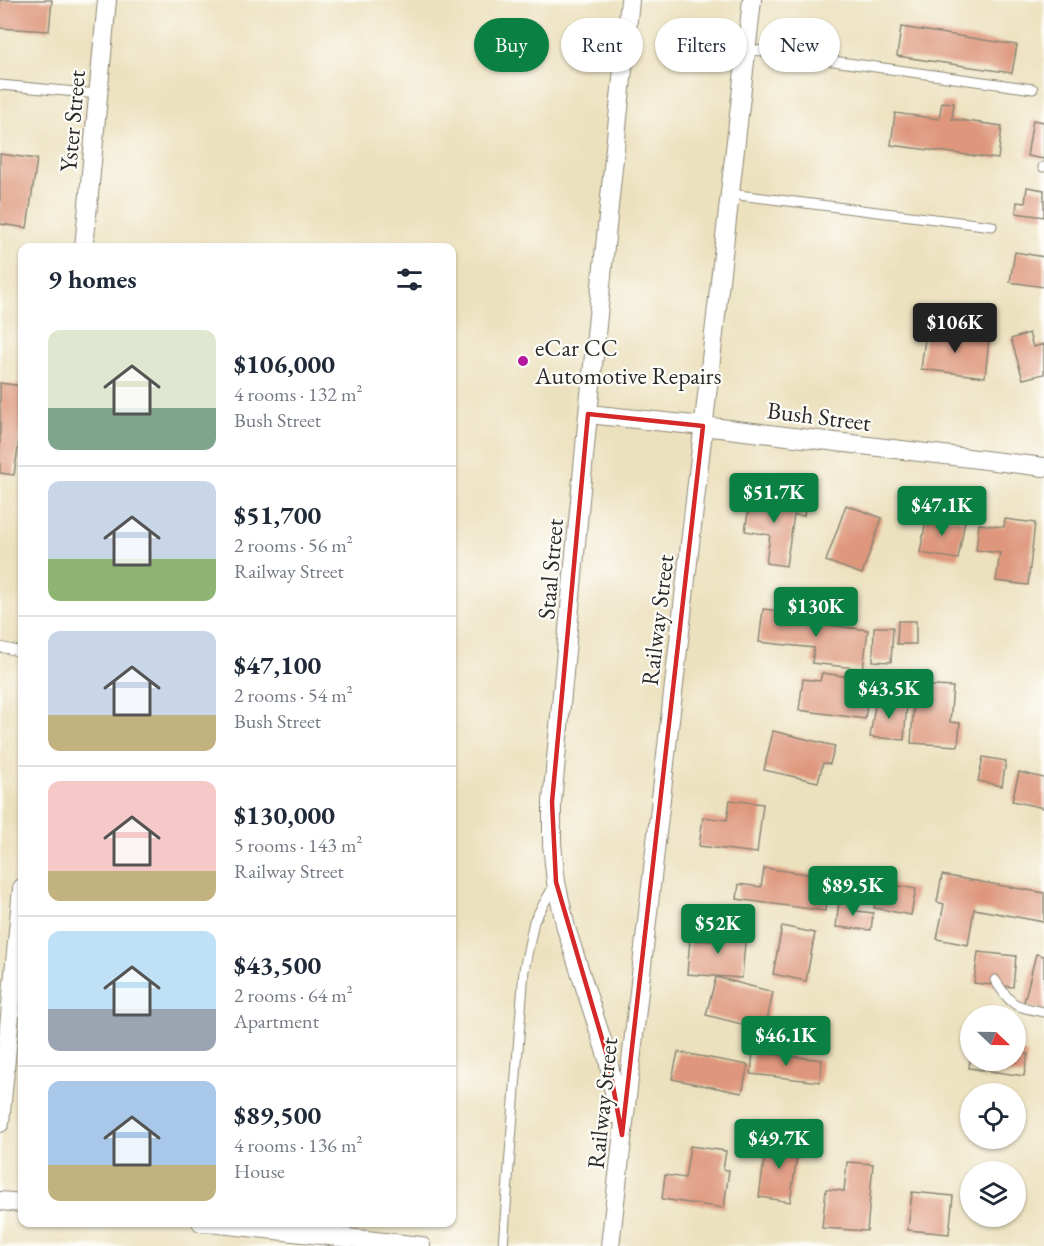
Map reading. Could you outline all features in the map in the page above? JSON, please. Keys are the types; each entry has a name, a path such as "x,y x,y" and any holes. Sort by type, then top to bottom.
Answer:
{"street":[{"name":"Yster Street","path":"84,243 108,0"},
{"name":"Staal Street","path":"622,1135 608,1059 566,928 556,882 552,844 552,802 630,0"},
{"name":"Railway Street","path":"747,49 752,0"},
{"name":"Railway Street","path":"610,1246 744,72"},
{"name":"Bush Street","path":"588,414 1044,467"},
{"path":"0,1123 18,931"},
{"path":"0,1201 18,1203"},
{"path":"247,1227 421,1246"}],"lane":[{"path":"747,49 1034,89"},
{"path":"0,85 98,94"},
{"path":"730,194 992,226"},
{"path":"0,647 18,651"},
{"path":"503,1246 524,970 534,921 556,882"},
{"path":"995,980 1009,1001 1024,1008 1044,1012"}],"highlighted area":[{"path":"588,414 703,426 622,1135 608,1059 556,882 552,802"}],"building":[{"path":"0,0 52,0 49,31 0,28"},
{"path":"901,27 1017,45 1012,73 897,56"},
{"path":"942,102 954,103 952,119 1002,126 998,159 891,145 895,113 939,119"},
{"path":"1033,120 1044,122 1044,159 1027,156"},
{"path":"0,154 37,159 27,228 0,224"},
{"path":"1027,187 1044,190 1044,217 1016,213 1017,202 1025,203"},
{"path":"1015,252 1044,257 1044,287 1010,282"},
{"path":"926,331 989,339 985,377 921,369"},
{"path":"1029,333 1033,347 1044,344 1044,374 1023,379 1011,339"},
{"path":"0,383 18,385 18,448 14,475 0,473"},
{"path":"751,494 806,503 804,516 794,515 786,566 766,563 770,535 745,531"},
{"path":"846,505 882,518 862,574 826,561"},
{"path":"927,514 965,521 958,559 920,553"},
{"path":"1005,519 1035,523 1028,585 996,581 1000,553 976,550 979,524 1004,527"},
{"path":"763,609 829,617 828,625 868,630 863,669 812,663 814,648 759,642"},
{"path":"898,621 916,621 916,644 897,644"},
{"path":"874,627 893,627 891,662 873,661"},
{"path":"822,673 850,677 848,687 869,690 865,719 799,710 803,679 820,681"},
{"path":"915,685 953,687 950,722 960,723 958,746 911,743"},
{"path":"876,699 907,703 904,740 870,737"},
{"path":"773,731 835,746 830,764 823,763 818,782 764,770"},
{"path":"983,757 1006,761 1002,786 978,781"},
{"path":"1019,772 1044,778 1044,808 1012,801"},
{"path":"730,800 763,804 757,853 699,846 703,817 727,820"},
{"path":"764,868 829,877 825,911 737,899 739,884 761,887"},
{"path":"942,875 1044,893 1044,922 974,909 968,945 937,939 944,904 937,902"},
{"path":"879,882 916,889 911,915 874,908"},
{"path":"839,901 857,903 857,911 873,913 871,930 836,927"},
{"path":"782,926 815,933 806,981 773,974"},
{"path":"715,929 746,931 742,978 687,974 690,940 714,941"},
{"path":"978,952 1016,956 1013,987 974,983"},
{"path":"1036,954 1044,956 1044,1011 1023,1005"},
{"path":"716,977 773,992 765,1030 706,1015"},
{"path":"678,1052 748,1065 742,1093 672,1079"},
{"path":"753,1052 822,1060 820,1082 751,1074"},
{"path":"990,1071 1025,1071 1024,1076"},
{"path":"767,1139 799,1144 790,1202 759,1197"},
{"path":"690,1146 726,1151 723,1170 729,1170 724,1208 662,1199 665,1175 685,1178"},
{"path":"847,1162 873,1164 867,1231 822,1228 826,1189 844,1191"},
{"path":"912,1192 953,1196 949,1234 908,1230"}],"place":[{"name":"eCar CC Automotive Repairs","path":"523,361"}]}
